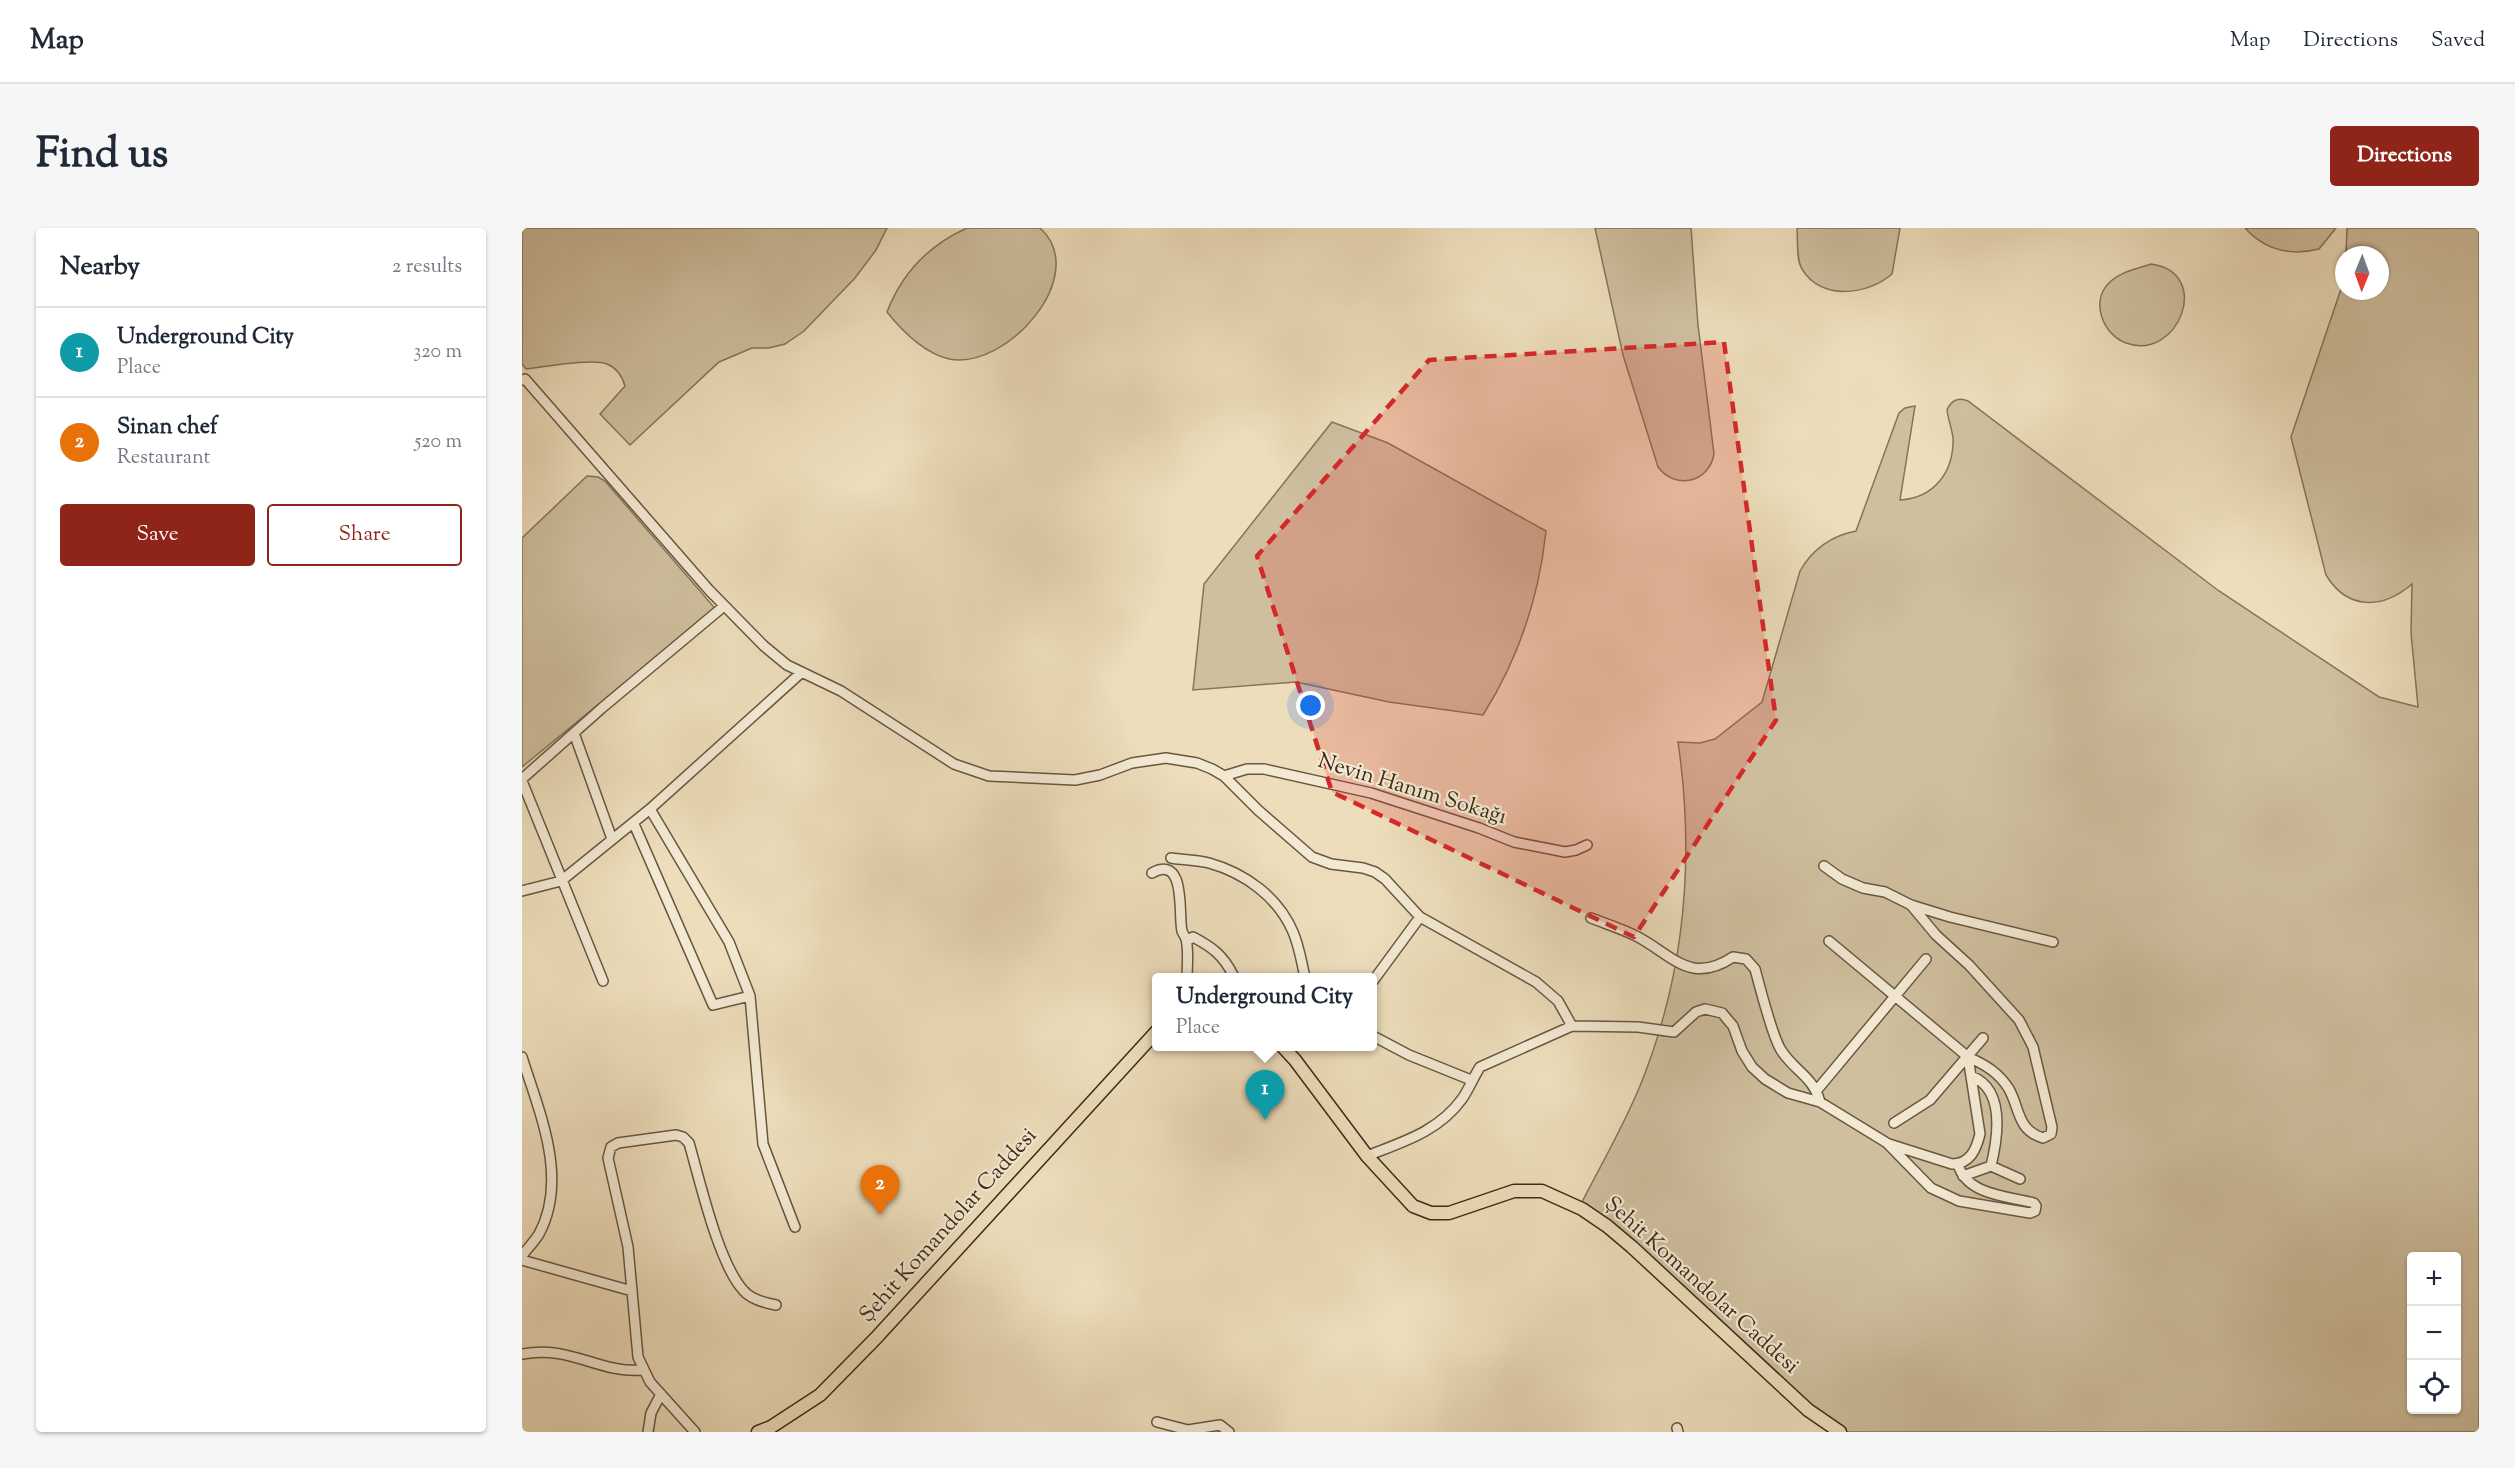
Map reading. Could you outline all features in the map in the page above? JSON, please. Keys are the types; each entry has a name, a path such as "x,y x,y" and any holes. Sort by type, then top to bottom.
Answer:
{"main road":[{"name":"Şehit Komandolar Caddesi","path":"758,1432 771,1427 820,1395 876,1338 1152,1036"},
{"name":"Şehit Komandolar Caddesi","path":"1286,1051 1367,1156 1413,1206 1431,1213 1449,1213 1514,1191 1542,1191 1582,1209 1632,1247 1808,1410 1840,1432"}],"street":[{"path":"524,379 605,468 665,542 724,606 775,656 841,692 954,764 989,776 1075,780 1132,763 1166,758 1197,764 1224,776 1258,810 1312,856 1331,864 1375,872 1385,879 1420,917 1536,982 1558,1001 1572,1026"},
{"path":"603,981 561,882 522,780 602,708 724,606"},
{"path":"522,891 561,882 612,839 634,824 802,672"},
{"path":"574,734 612,839"},
{"name":"Nevin Hanım Sokağı","path":"1224,776 1248,768 1264,768 1371,793 1479,828 1514,842 1565,852 1587,845"},
{"path":"650,810 729,942 750,996 763,1144 795,1227"},
{"path":"634,824 713,1005 750,996"},
{"path":"1171,858 1208,863 1243,877 1264,891 1281,910 1294,933 1304,973"},
{"path":"1824,866 1842,879 1863,888 1885,892 1911,905 2053,942"},
{"path":"1152,873 1166,870 1175,878 1180,890 1182,931 1187,941 1187,973"},
{"path":"1829,940 1968,1057 1991,1067 2009,1090 2023,1125 2028,1131 2043,1138 2049,1136 2052,1127 2033,1047 2019,1020 1969,964 1936,935 1911,905"},
{"path":"1377,976 1420,917"},
{"path":"1591,918 1638,937 1680,965 1694,969 1714,967 1733,957 1746,959 1755,969 1780,1049 1792,1064 1806,1075 1817,1090 1820,1102"},
{"path":"1187,941 1193,937 1212,946 1225,959 1232,973"},
{"path":"1817,1090 1926,959"},
{"path":"1367,1156 1420,1135 1444,1120 1463,1098 1480,1067 1572,1026 1638,1027 1674,1032 1696,1012 1713,1010 1728,1019 1742,1052 1752,1067 1765,1079 1788,1093 1820,1102 1887,1143 1931,1188 1959,1201 2030,1213 2035,1211 2034,1203 1978,1188 1962,1176 1958,1164"},
{"path":"1377,1038 1409,1055 1471,1080"},
{"path":"1894,1123 1930,1100 1983,1038"},
{"path":"522,1057 545,1131 552,1177 546,1215 538,1234 522,1258 632,1291"},
{"path":"1887,1143 1958,1164 1969,1159 1980,1134 1968,1057"},
{"path":"1971,1076 1979,1079 1990,1090 1996,1113 1998,1137 1991,1166"},
{"path":"695,1432 661,1394 644,1370 635,1344 627,1238 608,1158 609,1151 618,1143 680,1136 689,1143 714,1227 734,1276 743,1291 776,1305"},
{"path":"1962,1176 1991,1166 2020,1179"},
{"path":"522,1354 558,1352 621,1370 644,1370"},
{"path":"648,1432 651,1413 661,1394"},
{"path":"1157,1422 1188,1430 1220,1425 1229,1432"}],"highlighted area":[{"path":"1724,342 1776,720 1634,937 1332,792 1257,556 1429,360"}],"shaded area":[{"path":"522,228 887,228 876,250 855,278 804,331 785,344 769,348 752,348 719,362 630,445 600,414 625,386 621,376 614,368 600,362 526,369 522,364"},
{"path":"967,228 1040,228 1053,248 1056,270 1049,293 1035,316 1017,335 995,350 971,359 949,359 931,352 915,341 887,312 900,285 918,262 941,243"},
{"path":"1595,228 1691,228 1698,325 1714,454 1706,472 1699,477 1682,481 1673,479 1658,467 1623,355"},
{"path":"1797,228 1900,228 1892,274 1870,287 1858,290 1832,290 1821,286 1810,279 1800,265"},
{"path":"2245,228 2336,228 2319,249 2298,252 2279,249 2261,242"},
{"path":"2347,228 2479,228 2479,1432 1840,1432 1581,1204 1640,1086 1667,1002 1682,916 1685,873 1686,830 1678,742 1700,743 1715,739 1762,702 1800,571 1824,544 1856,531 1899,413 1905,408 1915,406 1900,500 1923,494 1940,481 1946,472 1950,462 1953,438 1947,410 1958,399 1968,401 2219,591 2379,697 2418,707 2411,633 2412,584 2401,592 2378,602 2355,600 2335,587 2326,575 2291,437 2337,300 2389,300 2389,246 2346,246"},
{"path":"2151,264 2170,270 2181,282 2184,298 2182,314 2174,328 2161,340 2145,345 2126,343 2111,333 2106,325 2102,317 2100,299 2103,290 2113,279 2128,271"},
{"path":"1332,422 1388,443 1546,531 1538,580 1525,627 1507,672 1483,715 1389,702 1296,682 1193,690 1204,584"},
{"path":"587,476 598,477 605,481 719,613 650,662 522,767 522,538"}],"place":[{"name":"Underground City","path":"1265,1120"},
{"name":"Sinan chef","path":"880,1215"}]}
